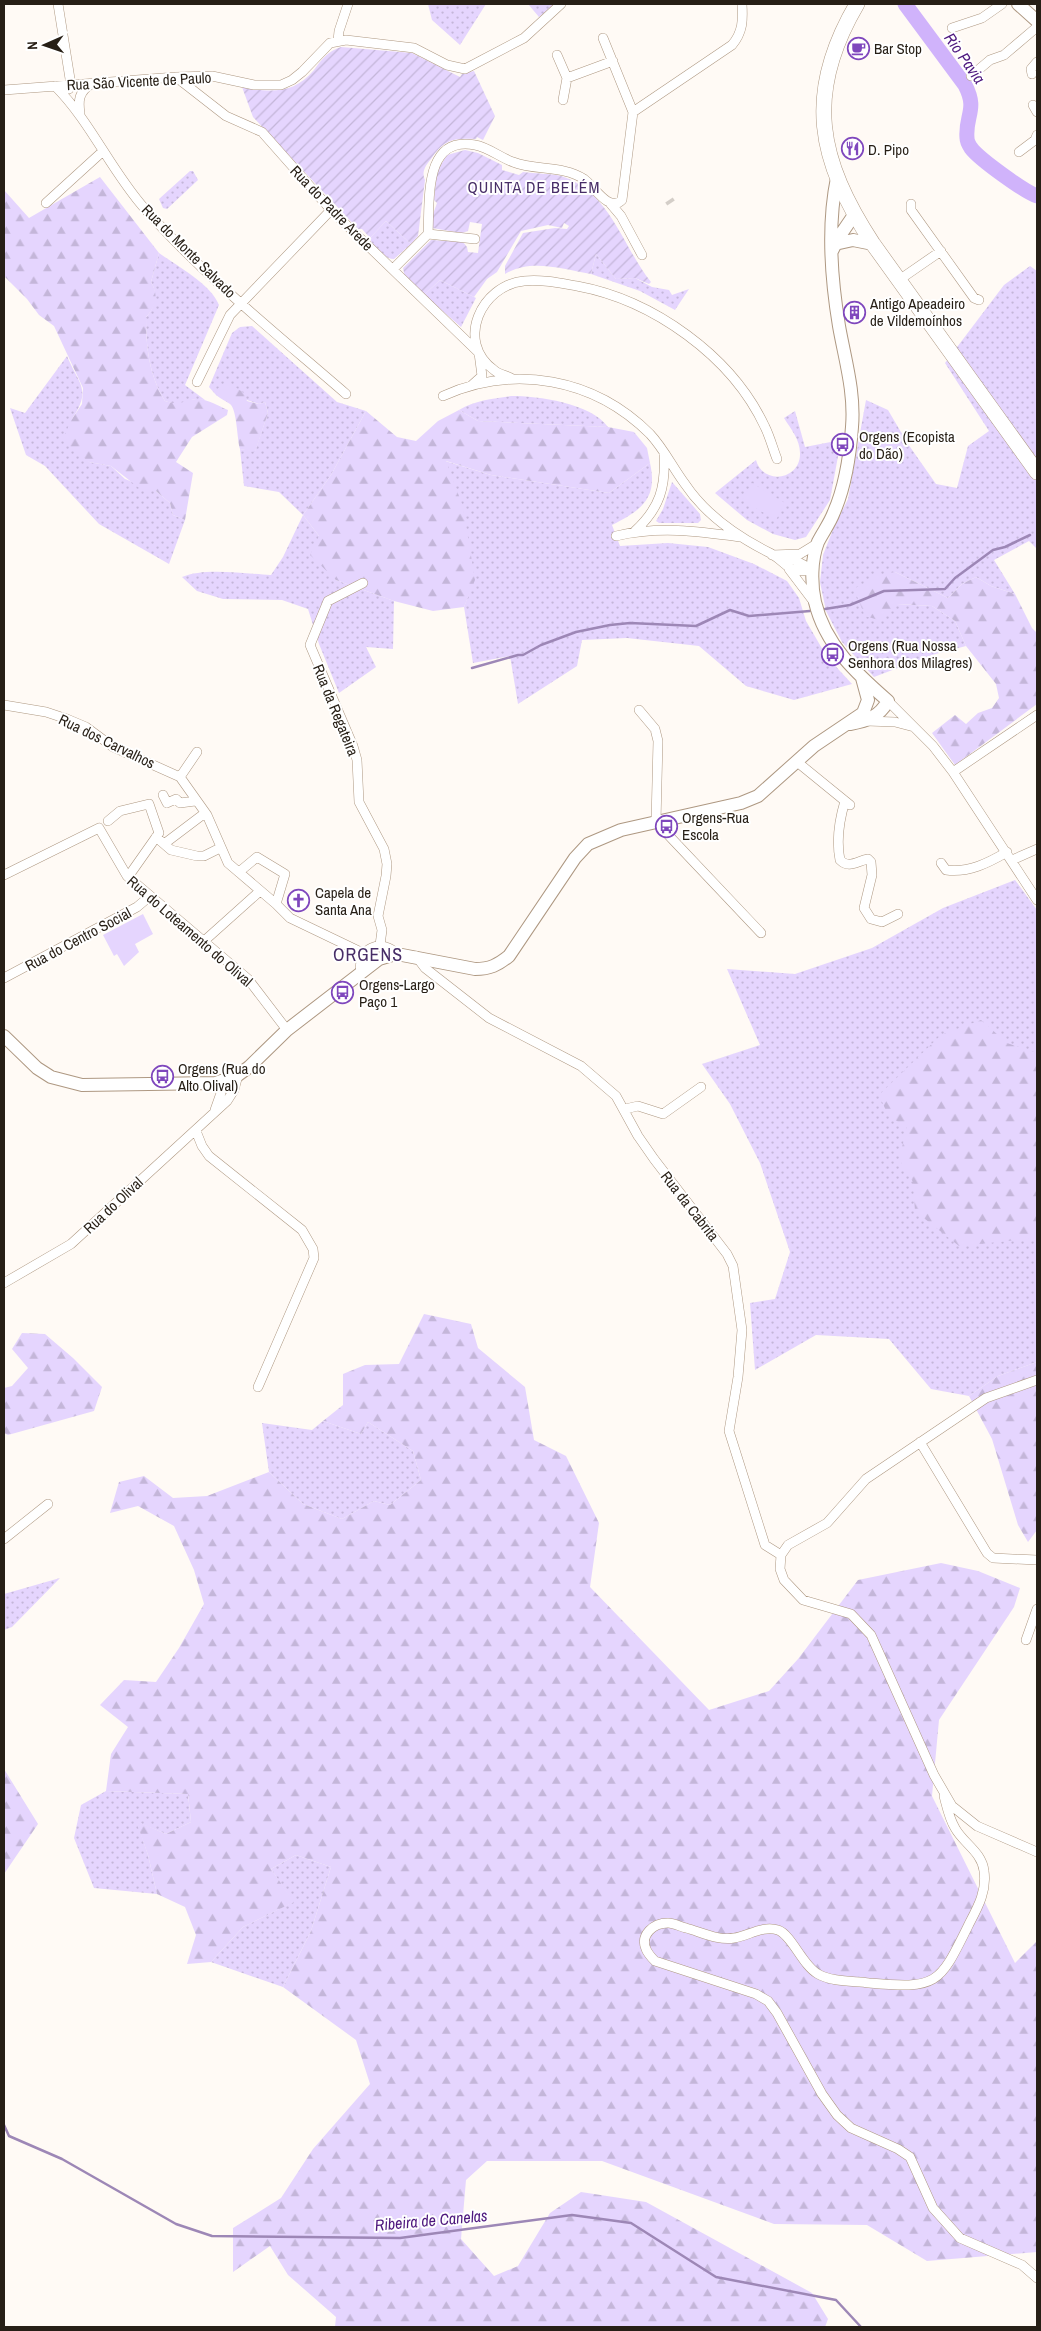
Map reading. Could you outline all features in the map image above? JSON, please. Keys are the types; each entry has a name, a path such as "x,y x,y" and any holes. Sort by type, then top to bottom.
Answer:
{"main road":[{"path":"857,4 846,23 829,66 824,96 826,142 837,178 854,215 873,244 1037,472"}],"street":[{"path":"58,4 71,85 68,99"},
{"path":"348,4 339,31 338,41 414,48 447,65 465,68 524,38 561,4"},
{"path":"633,112 732,44 740,35 743,20 742,4"},
{"path":"952,28 982,18 1002,4"},
{"path":"1018,4 1037,21"},
{"path":"971,76 990,60 1004,55 1037,27"},
{"path":"603,38 633,112 621,216"},
{"name":"Rua São Vicente de Paulo","path":"4,90 212,76 254,85 280,85 292,80 302,72 323,48 338,41"},
{"path":"557,55 567,78 562,100"},
{"path":"567,78 613,61"},
{"path":"1032,74 1031,69 1037,62"},
{"name":"Rua do Padre Arede","path":"176,77 226,116 262,132 331,210 479,352 494,371 511,378"},
{"path":"80,116 80,95 92,83"},
{"name":"Rua do Monte Salvado","path":"56,86 68,99 102,152 144,208 185,251 241,303 346,394"},
{"path":"1019,152 1035,140 1037,135"},
{"path":"393,270 428,234 432,172 439,157 449,147 463,144 476,145 527,167 557,169 584,179 621,216 642,255"},
{"path":"46,203 102,152"},
{"path":"837,178 831,230 839,325 852,386 854,406 852,429 841,490 834,512 818,543 813,570 815,603 823,625 833,644 862,678 917,728 953,772 1010,856 1037,900"},
{"path":"608,202 615,205 622,200"},
{"path":"911,204 910,210 974,298 979,300"},
{"path":"197,382 230,315 331,210"},
{"path":"831,230 840,219 854,215"},
{"path":"834,248 854,215"},
{"path":"428,234 475,239"},
{"path":"834,248 853,240 873,244"},
{"path":"899,280 941,251"},
{"path":"472,385 482,376 479,352 475,339 478,314 491,296 523,281 542,281 592,289 639,305 679,329 714,358 744,394 765,426 777,459"},
{"path":"443,396 472,385 511,378 560,383 579,388 596,396 639,424 651,435 686,486 702,505 742,537 772,555 789,569 815,603"},
{"path":"635,531 652,513 659,498 664,477 664,453"},
{"path":"616,536 635,531 670,529 742,537"},
{"path":"772,555 800,554 818,543"},
{"path":"786,556 813,570"},
{"path":"789,569 802,572 813,570"},
{"name":"Rua da Regateira","path":"363,582 328,601 310,645 353,746 357,760 359,802 384,849 386,876 378,916 382,930 380,945"},
{"path":"862,678 868,693 867,708"},
{"path":"4,1036 37,1068 51,1077 82,1086 216,1083 238,1074 287,1030 379,959 398,954 475,969 486,969 496,966 509,956 575,858 588,844 621,830 741,803 758,796 814,746 848,724 867,708 888,702"},
{"path":"867,721 882,712 888,702"},
{"name":"Rua dos Carvalhos","path":"4,706 46,712 67,719 86,728 113,747 180,777"},
{"path":"639,710 655,729 658,742 656,822 761,933"},
{"path":"953,772 1037,715"},
{"path":"848,724 867,721 895,722 917,728"},
{"path":"197,752 180,777 205,813 228,863 290,918 363,954"},
{"path":"796,761 847,803 840,819 838,838 840,860 844,864 850,865 868,859 871,862 872,875 864,908 871,919 882,922 898,914"},
{"path":"152,814 168,804 165,799 176,799 180,803 195,801"},
{"path":"108,821 120,811 149,804 159,833 128,877"},
{"path":"164,844 205,813"},
{"name":"Rua do Loteamento do Olival","path":"4,875 99,828 118,864 128,877 248,979 287,1030"},
{"path":"156,838 171,850 201,857 220,848"},
{"path":"942,863 946,870 964,871 1037,849"},
{"path":"240,872 257,857 285,874 276,904"},
{"path":"203,942 260,891"},
{"name":"Rua do Centro Social","path":"4,978 137,906 150,896"},
{"path":"361,972 360,966 363,954 374,946 387,946 398,954"},
{"name":"Rua da Cabrita","path":"416,956 425,968 489,1018 581,1066 616,1096 625,1109 638,1136 727,1254 733,1266 742,1330 738,1377 729,1431 765,1545 781,1555"},
{"name":"Rua do Olival","path":"4,1283 71,1244 213,1115 230,1096 238,1074"},
{"name":"Rua do Olival","path":"213,1115 221,1093 216,1083"},
{"path":"625,1109 638,1106 663,1114 701,1087"},
{"path":"196,1131 202,1146 209,1156 302,1230 313,1249 314,1258 258,1386"},
{"path":"1037,1380 986,1398 920,1442 866,1479 828,1523 788,1545 781,1555 780,1568 784,1580 793,1591 803,1600 843,1610 851,1614 871,1636 944,1796 949,1815 956,1830 977,1853 984,1868 985,1884 980,1902 949,1966 936,1978 924,1984 905,1986 844,1981 817,1974 804,1961 783,1933 777,1929 766,1929 733,1939 719,1938 668,1923 656,1925 648,1931 644,1940 646,1951 655,1961 756,1994 768,2001 777,2013 822,2094 837,2115 851,2128 898,2149 910,2157 933,2208 960,2238 1022,2265 1037,2278"},
{"path":"920,1442 987,1553 993,1558 1037,1560"},
{"path":"4,1539 48,1504"},
{"path":"1026,1640 1037,1609"},
{"path":"944,1796 952,1806 977,1826 1037,1852"}],"green space":[{"path":"428,4 486,4 460,45 432,20"},
{"path":"528,4 554,4 539,17"},
{"path":"341,47 412,53 460,77 462,74 474,71 495,116 483,140 477,137 476,139 461,139 449,142 440,148 427,164 424,171 425,180 418,236 411,244 386,221 370,238 362,229 358,229 253,117 242,87 272,91 290,88 306,78 329,53"},
{"path":"465,150 478,153 502,165 502,170 519,175 523,172 556,175 578,183 592,194 614,221 651,282 649,284 635,278 616,279 596,254 591,274 547,266 536,266 515,269 505,274 505,266 523,233 555,228 567,229 569,226 564,223 562,228 548,225 521,231 497,272 487,279 474,297 440,280 424,295 405,277 403,268 431,240 463,242 468,252 478,253 482,224 470,222 468,231 462,233 432,228 432,217 437,203 434,200 437,171 447,155"},
{"path":"190,171 193,171 198,180 167,209 163,208 159,199"},
{"path":"100,177 159,253 151,282 156,296 155,301 146,317 152,371 165,401 180,403 192,399 201,399 228,410 227,415 192,437 176,462 193,473 185,520 173,515 170,503 156,491 143,491 111,466 89,462 62,440 82,404 83,388 54,326 39,315 27,299 4,276 4,190 29,218"},
{"path":"386,221 411,244 394,259 386,257 379,252 370,238"},
{"path":"159,253 201,283 215,297 219,305 185,385 205,400 194,399 178,405 165,401 155,381 148,350 146,317 152,309 155,296 151,282"},
{"path":"596,254 616,279 635,278 652,287 669,290 672,295 689,289 675,310 640,291 591,274"},
{"path":"1030,266 1037,271 1037,549 1029,541 994,560 1015,594 991,586 976,577 962,584 948,598 895,572 897,604 932,606 955,621 966,646 932,655 874,677 842,642 826,611 820,582 823,555 848,499 866,400 888,410 908,444 936,484 957,488 968,446 989,431 945,363 1004,285"},
{"path":"440,280 476,298 461,327 424,295"},
{"path":"252,326 337,402 366,411 331,475 303,515 279,492 244,486 240,449 255,451 268,413 265,402 259,404 216,390 216,395 209,387 232,333 240,327"},
{"path":"67,356 82,387 81,401 72,419 89,462 111,466 125,479 156,491 170,503 173,515 185,520 169,564 99,524 45,466 26,455 10,408 25,413"},
{"path":"232,385 244,393 247,401 259,404 265,402 268,413 255,452 240,449 232,407 216,395 216,390 221,386"},
{"path":"511,396 535,397 563,402 589,412 608,427 478,421 459,410 477,402"},
{"path":"459,410 478,421 608,427 634,432 647,448 650,463 609,493 491,475 446,461 463,507 475,580 464,607 433,611 394,601 336,580 310,555 319,536 303,515 331,475 366,411 397,437 416,441 438,421"},
{"path":"795,411 805,447 841,440 830,500 806,537 795,540 773,534 747,520 715,493 756,460 766,474 773,476 788,474 795,469 799,462 800,448 795,435 784,418"},
{"path":"445,461 491,475 609,493 650,463 652,485 645,502 632,514 612,525 620,546 668,543 708,547 754,564 787,581 799,598 806,621 827,657 852,684 794,700 746,686 699,646 627,638 582,640 577,666 518,704 510,656 473,663 464,607 474,580"},
{"path":"672,482 700,514 701,520 698,523 659,523 656,521 663,509"},
{"path":"752,483 785,503 776,520 742,500"},
{"path":"303,515 319,536 336,580 394,601 393,649 366,647 376,667 339,693 319,644 308,609 282,600 223,599 197,591 182,577 202,572 271,575 283,557"},
{"path":"895,572 948,598 962,584 976,577 991,586 1015,594 1032,628 1037,633 1037,704 955,765 932,733 955,715 966,724 978,713 992,708 999,698 996,684 966,646 955,621 932,606 897,604 882,621 865,616 854,589 874,576"},
{"path":"1015,880 1037,910 1037,1362 998,1376 969,1396 931,1389 889,1339 816,1335 755,1370 750,1303 775,1299 790,1252 760,1163 730,1104 702,1064 760,1045 727,969 795,974 872,948 943,908"},
{"path":"143,914 153,934 135,944 139,952 124,966 117,954 114,956 103,935"},
{"path":"981,1020 1007,1043 1037,1053 1037,1236 1028,1239 959,1246 915,1211 913,1182 899,1159 907,1128 888,1115 879,1095 941,1035"},
{"path":"424,1314 471,1324 478,1348 525,1387 534,1440 566,1456 599,1523 590,1587 709,1710 769,1691 798,1659 858,1580 941,1563 978,1571 1020,1588 1014,1607 939,1720 932,1796 1015,1963 1037,1941 1037,2252 927,2261 867,2225 774,2224 602,2161 487,2161 466,2180 461,2239 494,2276 518,2266 550,2213 581,2192 646,2202 812,2293 828,2319 825,2327 335,2327 336,2317 288,2275 270,2246 233,2272 233,2228 281,2198 313,2149 370,2084 356,2040 283,1987 311,1931 331,1867 296,1855 271,1869 294,1902 243,1927 211,1962 187,1964 196,1935 185,1907 157,1894 148,1855 136,1821 166,1834 191,1822 188,1794 106,1791 111,1754 128,1727 100,1705 124,1680 156,1682 179,1648 204,1604 194,1570 174,1526 138,1506 110,1513 119,1482 144,1476 173,1498 207,1496 269,1472 303,1504 342,1519 374,1501 390,1505 421,1480 413,1451 368,1422 361,1434 323,1421 343,1405 343,1374 365,1365 399,1364"},
{"path":"22,1333 45,1334 102,1387 94,1411 8,1435 4,1433 4,1388 12,1386 28,1368 12,1349"},
{"path":"1037,1362 1037,1530 1028,1542 1018,1525 992,1439 969,1396 998,1376"},
{"path":"323,1421 361,1434 368,1422 413,1451 421,1480 390,1505 374,1501 342,1519 303,1504 269,1472 262,1423 312,1430"},
{"path":"60,1578 12,1627 4,1630 4,1594"},
{"path":"4,1769 38,1824 4,1874"},
{"path":"106,1791 188,1794 191,1822 166,1834 137,1822 148,1855 157,1894 94,1888 74,1838 81,1805"},
{"path":"296,1855 331,1867 311,1931 283,1987 211,1962 243,1927 293,1902 271,1869"}],"waterway":[{"name":"Rio Pavia","path":"905,4 965,85 971,101 967,130 967,140 971,148 1003,175 1037,196"},
{"path":"825,609 850,605 884,591 945,589 955,578 993,550 1005,547 1030,535"},
{"path":"472,668 523,655 541,645 576,632 610,625 630,623 696,626 730,610 749,616 810,611"},
{"name":"Ribeira de Canelas","path":"4,2125 9,2136 62,2159 176,2224 212,2236 400,2238 572,2215 631,2223 716,2277 836,2300 861,2327"}],"place":[{"name":"Bar Stop","path":"858,48"},
{"name":"D. Pipo","path":"852,149"},
{"name":"Antigo Apeadeiro de Vildemoínhos","path":"854,312"},
{"name":"Orgens (Ecopista do Dão)","path":"843,445"},
{"name":"Orgens (Rua Nossa Senhora dos Milagres)","path":"832,654"},
{"name":"Orgens-Rua Escola","path":"666,826"},
{"name":"Capela de Santa Ana","path":"299,901"},
{"name":"Orgens-Largo Paço 1","path":"343,993"},
{"name":"Orgens (Rua do Alto Olival)","path":"162,1077"}],"district":[{"name":"QUINTA DE BELÉM","path":"534,187"},
{"name":"ORGENS","path":"368,954"}]}
